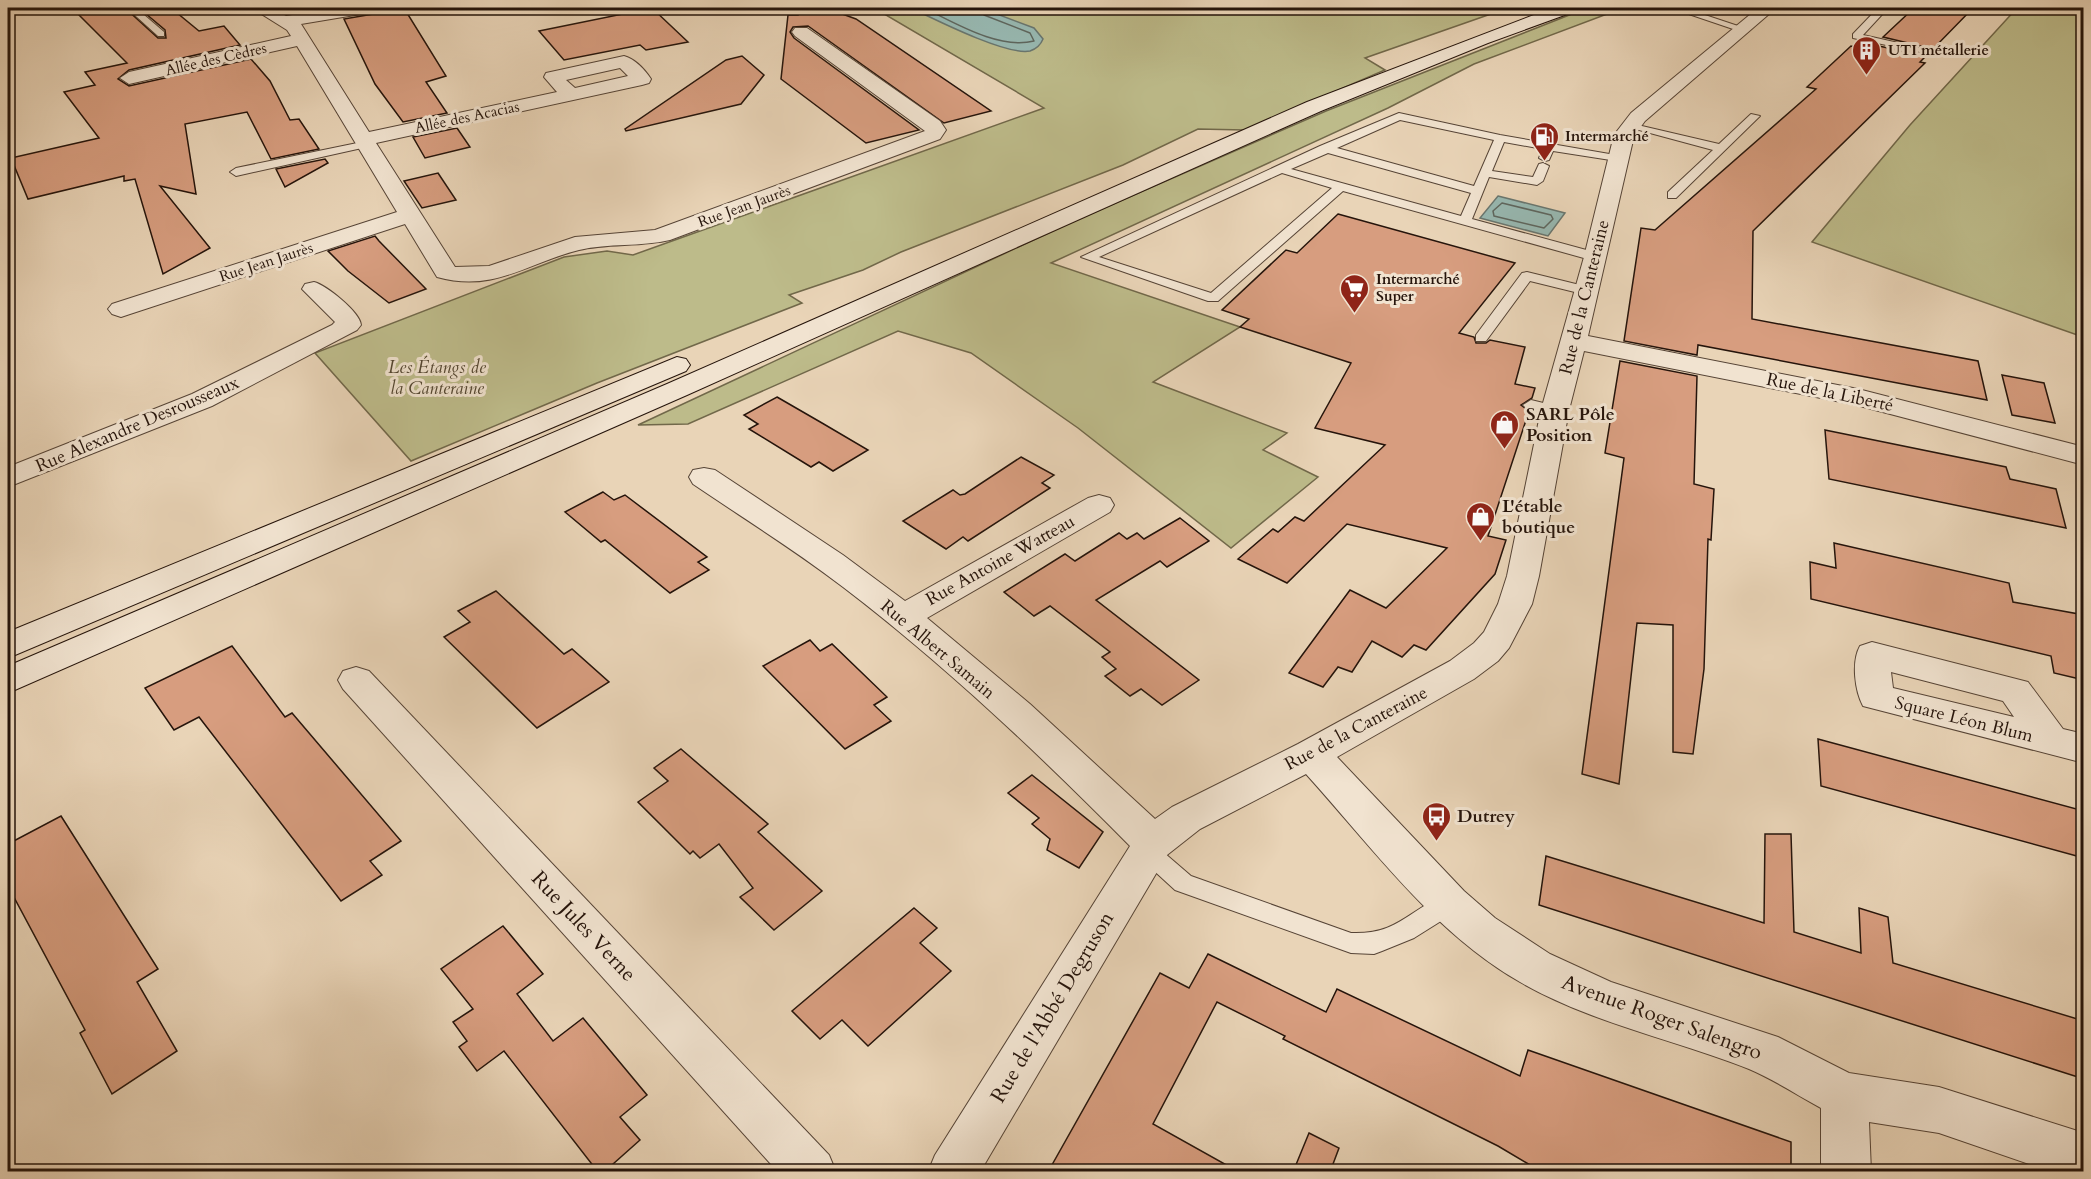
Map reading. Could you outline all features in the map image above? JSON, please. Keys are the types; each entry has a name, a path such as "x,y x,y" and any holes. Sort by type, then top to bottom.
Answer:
{"street":[{"name":"Rue Jean Jaurès","path":"260,8 286,21 303,39 446,272 461,275 482,274 574,245 630,241 662,235 933,135 936,130 933,125 801,32"},
{"path":"286,21 367,8"},
{"path":"8,680 771,349 1167,171 1439,56 1567,8"},
{"name":"Rue de la Canteraine","path":"1150,847 1186,818 1311,754 1462,670 1486,652 1497,639 1515,604 1523,576 1543,407 1573,341 1596,257 1617,158 1629,126 1766,8"},
{"name":"Allée des Cèdres","path":"129,78 303,39"},
{"name":"Allée des Acacias","path":"365,141 570,94"},
{"path":"8,645 734,341 1167,171"},
{"name":"Rue Jean Jaurès","path":"121,309 411,215"},
{"name":"Rue Alexandre Desrousseaux","path":"8,478 202,400 341,330 348,320 314,289"},
{"name":"Rue de la Liberté","path":"1573,341 1858,397 2084,456"},
{"name":"Rue Albert Samain","path":"704,477 822,557 902,616 1095,786 1150,847"},
{"name":"Rue Antoine Watteau","path":"902,616 1099,505"},
{"name":"Rue Jules Verne","path":"356,680 812,1172"},
{"name":"Avenue Roger Salengro","path":"1311,754 1449,904 1515,956 1558,980 1602,999 1762,1052 1844,1095 1939,1110 2084,1158"},
{"name":"Rue de l'Abbé Degruson","path":"952,1172 1150,847"},
{"path":"1844,1095 1846,1172"}],"lane":[{"path":"130,8 161,34"},
{"path":"1676,8 1742,29"},
{"path":"1883,8 1856,36 1931,53"},
{"path":"1341,187 1212,298 1087,257 1399,116 1500,138 1546,157 1617,158"},
{"path":"1672,195 1755,116"},
{"path":"1629,126 1720,148"},
{"path":"1465,221 1500,138"},
{"path":"236,172 365,141"},
{"path":"1324,148 1478,191"},
{"path":"1485,173 1537,181 1546,157"},
{"path":"1279,169 1596,257"},
{"path":"1481,338 1527,276 1587,291"},
{"path":"1150,847 1184,883 1351,943 1374,944 1406,931 1449,904"}],"green space":[{"name":"Les Étangs de la Canteraine","path":"874,8 1508,8 1365,58 1385,70 1245,130 1198,129 1123,165 901,252 863,270 789,295 802,303 597,383 411,461 315,353 564,257 607,251 633,255 1044,108"},
{"path":"1587,8 1623,8 1474,64 1388,108 1051,263 1240,327 1153,382 1287,433 1263,450 1318,477 1231,548 1078,428 971,353 898,331 688,424 638,425 1072,222 1326,111"},
{"path":"2017,8 2083,8 2083,337 1812,242 1910,125"}],"water":[{"path":"911,8 981,8 1034,28 1043,39 1030,51 1005,48 970,36"},
{"path":"1498,196 1565,213 1548,236 1480,218"}],"building":[{"path":"72,8 125,8 158,38 166,38 165,30 139,8 171,8 199,31 224,26 240,45 129,70 118,79 129,86 251,59 270,81 290,120 299,119 319,149 271,159 247,112 185,124 196,194 160,186 210,248 163,274 135,179 124,181 124,176 28,199 11,158 99,138 64,92 95,85 85,72 127,63"},
{"path":"377,8 404,8 446,76 426,82 447,113 403,122 375,84 344,19 373,14"},
{"path":"652,8 688,42 646,50 640,45 564,60 539,31"},
{"path":"805,8 826,8 856,19 991,111 944,123 808,26 793,27 790,32 794,38 919,130 866,143 781,79 788,15 798,15 798,11 805,11"},
{"path":"1914,8 1973,8 1933,49 1883,37"},
{"path":"1874,45 1926,56 1920,62 1925,63 1753,231 1752,319 1978,361 1987,400 1698,345 1697,355 1624,341 1641,228 1655,230 1816,89 1807,87 1851,46 1869,50"},
{"path":"742,56 764,75 741,104 626,131 625,129 726,60"},
{"path":"457,128 470,147 425,158 413,137"},
{"path":"325,159 328,163 285,187 276,169"},
{"path":"438,173 456,200 422,208 404,181"},
{"path":"1338,214 1515,263 1459,333 1474,337 1476,343 1486,343 1490,340 1525,347 1515,384 1535,388 1532,398 1521,405 1529,411 1488,536 1506,540 1495,574 1426,650 1414,645 1402,657 1372,641 1352,672 1338,667 1323,687 1289,673 1350,590 1386,608 1447,548 1347,524 1287,583 1238,559 1273,529 1278,532 1295,517 1304,521 1385,445 1315,428 1351,363 1240,327 1249,319 1222,310 1286,250 1297,253"},
{"path":"375,236 426,289 389,303 348,271 328,251"},
{"path":"1620,361 1697,376 1694,484 1714,489 1711,540 1708,539 1704,669 1693,754 1673,752 1673,625 1637,623 1619,784 1582,774 1624,458 1605,453"},
{"path":"2002,375 2044,383 2055,423 2012,415"},
{"path":"777,397 868,450 833,471 819,462 811,467 749,429 758,424 744,415"},
{"path":"1825,430 2006,467 2010,479 2056,489 2066,528 1829,479"},
{"path":"1021,457 1054,475 1042,483 1050,488 968,541 963,537 946,549 903,521 953,490 960,495 965,494"},
{"path":"603,492 614,500 625,495 707,557 698,562 709,570 670,593 605,540 601,542 565,512"},
{"path":"1180,518 1209,541 1167,567 1160,561 1096,600 1199,680 1162,705 1141,689 1130,696 1105,676 1116,669 1102,657 1110,652 1050,606 1034,616 1004,592 1065,554 1075,561 1119,533 1127,539 1137,533 1144,539"},
{"path":"1834,543 2009,583 2013,602 2084,615 2084,680 2054,673 2051,656 1811,599 1810,562 1836,568"},
{"path":"496,591 564,654 572,649 609,682 537,728 444,637 470,622 458,611"},
{"path":"810,640 820,651 832,644 887,697 874,705 891,721 845,749 763,666"},
{"path":"232,646 285,717 292,713 401,841 370,861 382,875 341,901 199,717 174,730 145,688"},
{"path":"1818,739 2084,811 2084,858 1821,786"},
{"path":"681,749 768,824 758,832 822,891 774,930 740,897 753,888 719,844 700,858 693,851 690,854 638,802 668,781 654,768"},
{"path":"1032,775 1103,832 1079,868 1047,850 1050,839 1032,824 1039,818 1008,793"},
{"path":"61,816 158,969 137,982 177,1051 112,1094 80,1033 85,1030 8,886 8,844"},
{"path":"1765,834 1791,834 1794,932 1861,953 1859,908 1888,917 1893,963 2084,1021 2084,1079 1539,905 1546,856 1764,923"},
{"path":"914,908 937,928 920,943 951,971 868,1046 842,1020 820,1039 792,1011"},
{"path":"503,926 543,974 517,994 553,1041 583,1018 647,1095 620,1117 640,1140 604,1172 598,1172 504,1051 477,1071 459,1047 467,1041 453,1022 473,1009 441,969"},
{"path":"1208,954 1326,1012 1337,989 1520,1076 1528,1050 1791,1142 1791,1172 1542,1172 1498,1146 1283,1039 1285,1036 1217,1002 1153,1124 1239,1172 1048,1172 1160,973 1189,988"},
{"path":"1309,1133 1339,1148 1330,1172 1293,1172"}],"place":[{"name":"UTI métallerie","path":"1867,76"},
{"name":"Intermarché","path":"1544,162"},
{"name":"Intermarché Super","path":"1355,314"},
{"name":"SARL Pôle Position","path":"1505,450"},
{"name":"L'étable boutique","path":"1481,542"},
{"name":"Dutrey","path":"1436,842"}]}
